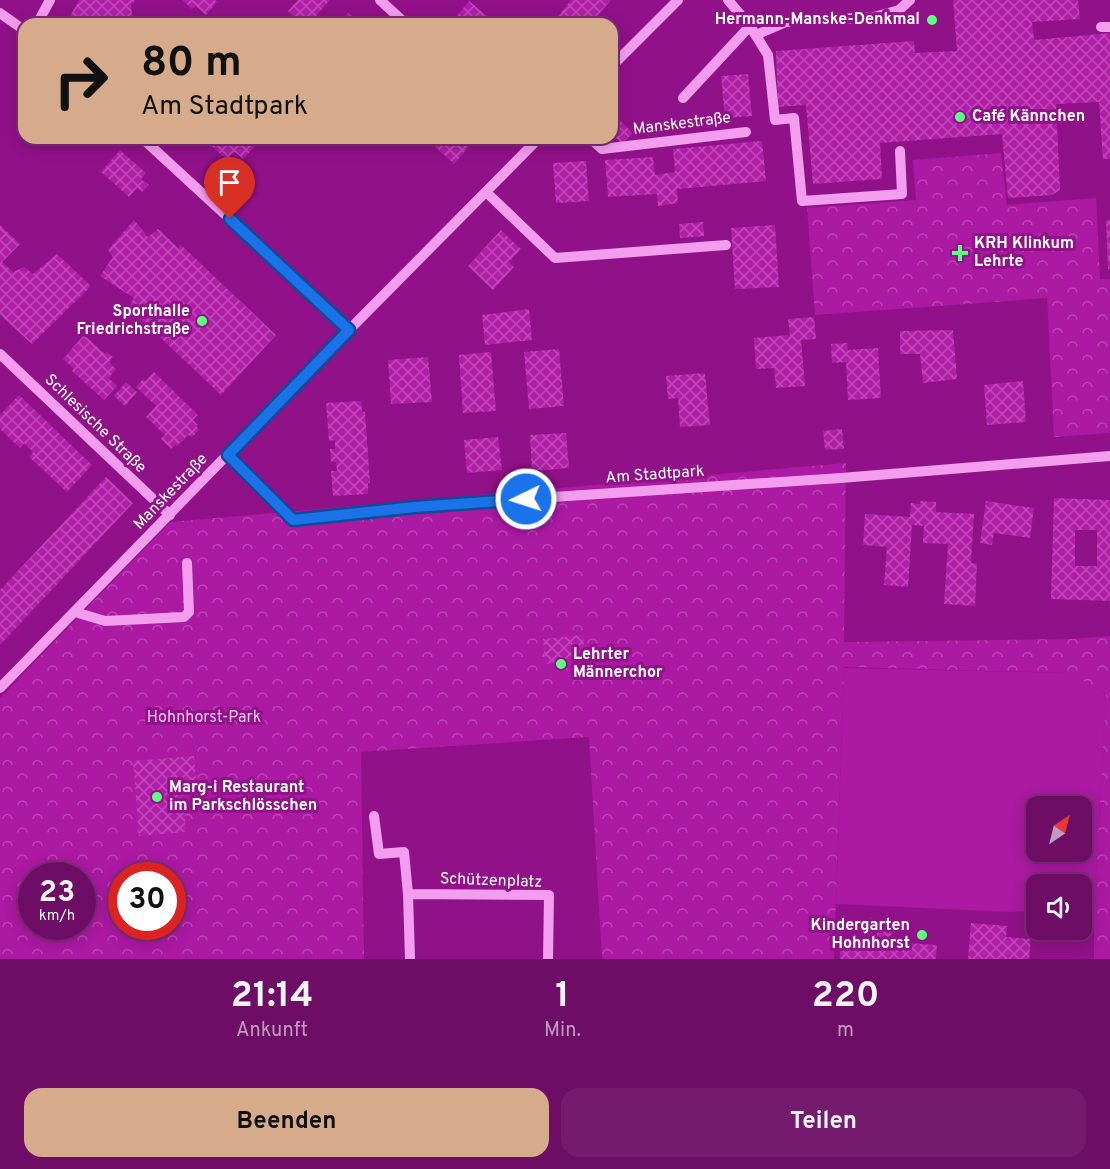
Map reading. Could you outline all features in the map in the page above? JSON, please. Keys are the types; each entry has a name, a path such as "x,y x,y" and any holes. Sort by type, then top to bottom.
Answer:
{"street":[{"path":"40,18 50,0"},
{"path":"380,0 400,18"},
{"path":"618,60 678,0"},
{"path":"728,0 753,30 768,55 775,120 794,118 802,201 902,194 900,151"},
{"path":"683,98 753,30 786,22 874,17 899,10 910,0"},
{"path":"0,13 18,26"},
{"name":"Manskestraße","path":"597,144 602,149 746,132"},
{"path":"149,144 349,330"},
{"name":"Manskestraße","path":"0,688 531,144"},
{"path":"486,192 555,258 726,245"},
{"name":"Schlesische Straße","path":"0,354 170,515"},
{"name":"Am Stadtpark","path":"228,455 293,520 415,507 841,478 1110,456"},
{"path":"75,612 105,621 184,617 189,612 187,563"},
{"path":"374,816 379,854 404,852 410,959"},
{"name":"Schützenplatz","path":"408,894 549,896 548,959"}],"green space":[{"path":"1001,153 1007,205 1096,198 1100,279 1110,279 1110,433 1054,437 1047,298 815,315 807,208 916,200 913,160"},
{"name":"Hohnhorst-Park","path":"846,463 844,642 1072,639 1110,636 1110,959 1094,959 1094,910 1106,693 1068,673 844,667 834,959 602,959 589,737 361,752 364,959 0,959 0,698 170,522"},
{"path":"844,668 1070,673 1106,693 1094,910 1092,910 1092,874 1026,874 1026,911 836,904"}],"building":[{"path":"79,0 135,0 131,5 132,15 135,18 69,18"},
{"path":"182,0 215,0 217,2 206,15 196,6 192,9"},
{"path":"298,0 330,0 314,18 296,18 288,11"},
{"path":"571,0 611,0 595,18 560,18 558,16"},
{"path":"953,0 1078,0 1080,19 1032,22 1034,40 1110,33 1110,159 1103,159 1099,102 1056,104 1060,190 1052,195 1008,198 1002,134 880,143 882,179 813,184 806,105 778,107 776,51 914,41 915,53 957,51"},
{"path":"469,1 490,18 455,18"},
{"path":"348,13 354,18 344,18"},
{"path":"748,74 752,116 725,118 721,76"},
{"path":"618,119 633,133 622,144 618,140"},
{"path":"762,141 766,181 677,189 678,203 658,206 657,194 608,197 605,160 653,157 655,175 675,172 673,149"},
{"path":"210,144 251,144 254,147 243,159 235,152 227,160"},
{"path":"432,144 471,144 454,164"},
{"path":"120,150 146,173 141,179 149,185 142,192 137,188 129,197 101,172"},
{"path":"586,161 589,201 556,203 553,163"},
{"name":"Sporthalle Friedrichstraße","path":"134,220 148,237 158,229 178,248 181,245 276,335 221,395 128,307 134,298 100,276 113,257 108,250"},
{"path":"1110,220 1110,269 1108,269 1106,221"},
{"path":"703,222 704,236 680,238 679,224"},
{"path":"0,225 20,244 2,262 13,272 24,267 33,274 57,254 91,286 32,344 0,315"},
{"path":"775,225 779,287 735,289 731,228"},
{"path":"501,230 521,249 509,262 514,267 493,290 468,266"},
{"path":"529,309 532,340 485,345 482,315"},
{"path":"814,317 816,339 801,340 805,386 776,388 774,368 756,369 754,338 790,335 788,319"},
{"path":"953,330 957,379 923,383 920,354 900,354 900,331"},
{"path":"84,335 105,354 107,352 113,357 109,362 116,369 109,378 117,386 104,400 72,371 74,369 63,359"},
{"path":"847,343 848,350 878,348 881,398 848,400 846,362 832,363 831,344"},
{"path":"559,349 564,406 529,409 524,352"},
{"path":"491,352 496,411 463,413 459,355"},
{"path":"428,357 432,402 391,404 388,360"},
{"path":"154,372 198,415 193,420 199,430 192,437 188,435 171,449 161,439 165,435 146,417 156,406 136,387"},
{"path":"705,373 710,425 680,427 678,398 668,399 666,376"},
{"path":"1023,381 1026,422 987,425 984,385"},
{"path":"126,382 137,392 125,406 114,396"},
{"path":"19,395 92,465 67,492 29,457 33,452 24,443 20,448 0,429 0,415"},
{"path":"361,401 362,412 365,412 370,483 368,483 368,494 333,496 331,471 337,471 336,462 331,462 330,449 335,449 335,440 329,441 326,403"},
{"path":"842,429 844,449 825,450 823,431"},
{"path":"566,433 569,468 532,471 530,435"},
{"path":"498,437 502,470 467,473 464,440"},
{"path":"106,477 133,503 0,645 0,590"},
{"path":"1054,498 1110,500 1110,601 1051,599","holes":["1075,530 1097,530 1097,566 1075,566"]},
{"path":"920,501 936,502 936,512 974,514 971,563 977,564 975,606 944,604 948,544 923,543 924,526 912,525 908,587 884,585 887,547 863,545 865,514 910,517 911,503 920,504"},
{"path":"986,501 1034,508 1030,538 994,533 992,545 980,543"},
{"path":"583,635 585,661 545,664 543,639"},
{"path":"194,756 196,780 182,782 186,832 139,836 133,761"},
{"path":"863,918 892,920 891,942 937,945 936,959 840,959 840,949 861,950"},
{"path":"971,923 1007,926 1006,937 1031,940 1029,959 968,959"}],"place":[{"name":"Hermann-Manske-Denkmal","path":"932,20"},
{"name":"Café Kännchen","path":"960,117"},
{"name":"KRH Klinkum Lehrte","path":"960,253"},
{"name":"Sporthalle Friedrichstraße","path":"202,321"},
{"name":"Lehrter Männerchor","path":"561,664"},
{"name":"Marg-i Restaurant im Parkschlösschen","path":"157,797"},
{"name":"Kindergarten Hohnhorst","path":"922,935"}],"route":[{"path":"230,219 349,330 228,455 293,520 415,507 526,499"}]}
